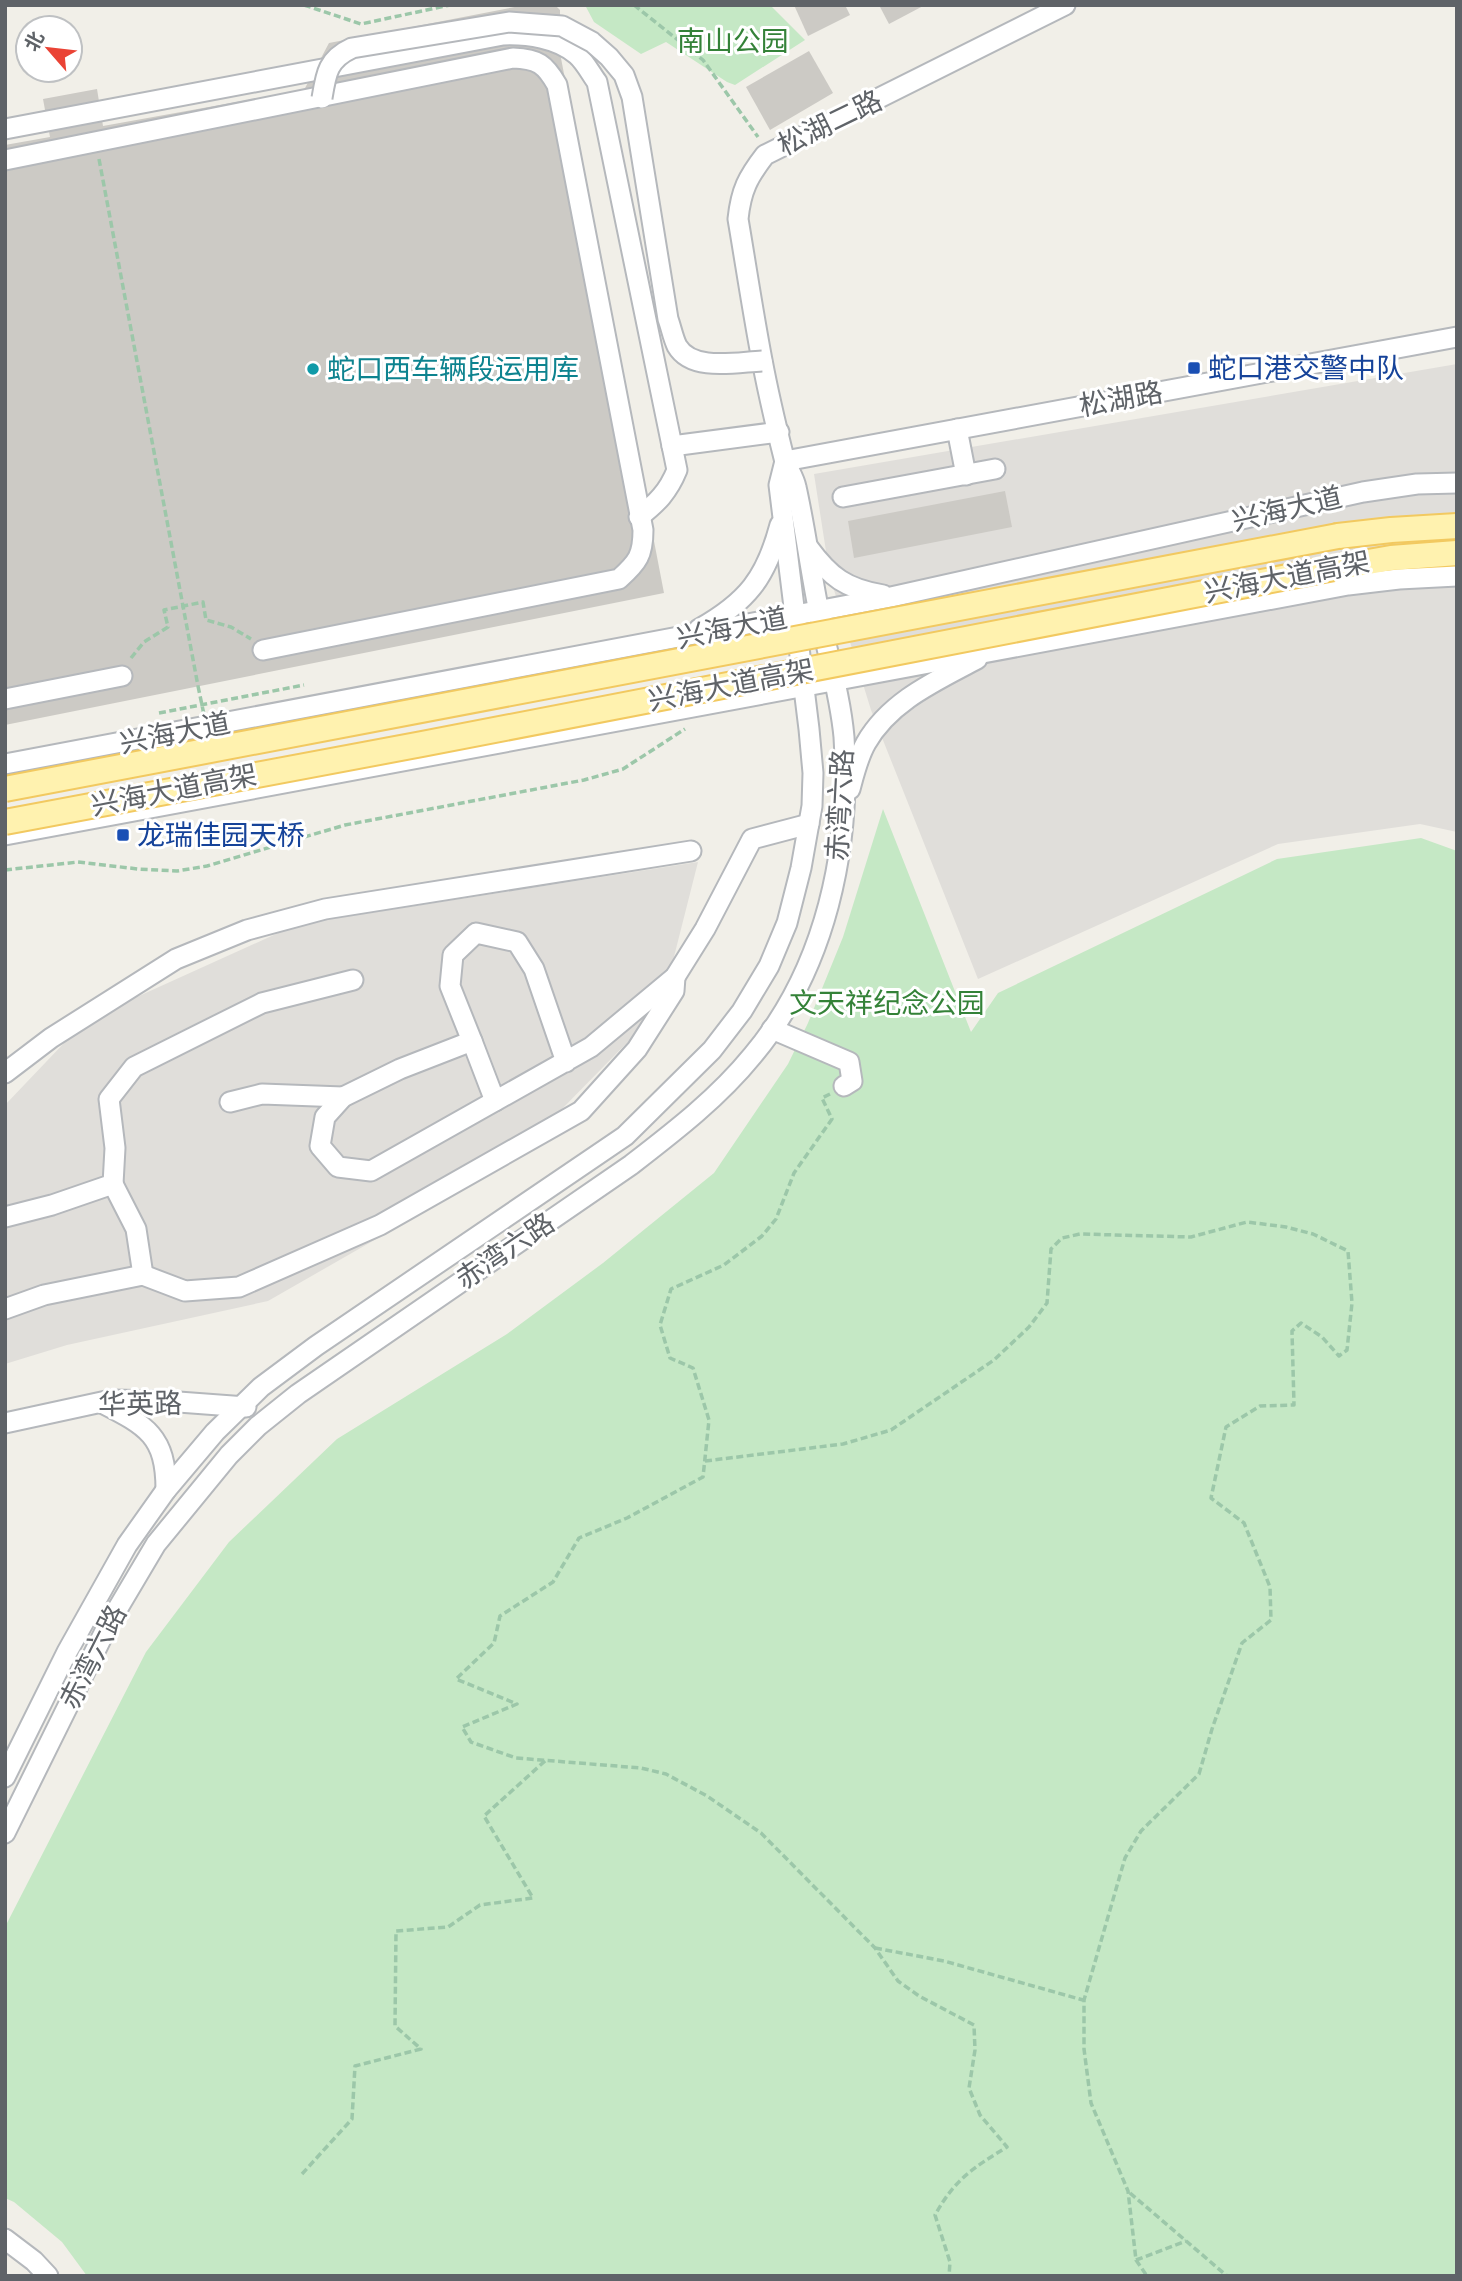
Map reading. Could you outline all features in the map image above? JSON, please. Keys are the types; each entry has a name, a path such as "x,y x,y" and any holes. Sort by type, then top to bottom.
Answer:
{"main road":[{"name":"兴海大道高架","path":"5,789 1338,536 1457,526"},
{"name":"兴海大道高架","path":"5,822 1335,568 1391,558 1457,553"}],"street":[{"name":"松湖二路","path":"785,461 762,361 738,219 741,195 746,182 765,155 1065,5"},
{"path":"322,98 326,74 331,64 337,55 352,48 509,22 562,26 592,42 624,75 632,97 668,319 678,347 691,358 707,363 762,361"},
{"path":"5,129 503,35 527,34 550,40 577,55 597,82 677,470 670,487 659,501 639,517"},
{"path":"5,160 513,58 530,59 547,68 557,85 643,530 643,548 635,565 619,579 263,650"},
{"name":"松湖路","path":"785,461 1457,337"},
{"path":"957,429 966,475"},
{"path":"672,446 779,432"},
{"path":"785,461 779,485 794,616"},
{"path":"785,461 796,483 819,611"},
{"path":"842,497 995,469"},
{"name":"兴海大道","path":"5,764 891,597 1363,492 1417,484 1457,483"},
{"path":"682,638 735,607 751,591 773,551 783,512"},
{"path":"807,546 821,564 846,585 891,597"},
{"path":"5,835 1348,585 1457,576"},
{"name":"赤湾六路","path":"5,1833 113,1616 156,1544 229,1455 278,1409 671,1134 728,1083 754,1055 772,1029 805,972 826,916 840,857 845,807 844,736 819,611"},
{"name":"赤湾六路","path":"5,1777 67,1652 127,1545 190,1459 240,1406 316,1346 625,1136 712,1049 742,1011 769,966 787,923 809,824 813,773 794,616"},
{"path":"845,807 866,743 882,722 899,704 927,685 993,650"},
{"path":"5,699 122,676"},
{"path":"472,1041 400,1069 343,1097 325,1117 320,1146 338,1167 371,1171 591,1047 675,977 705,929 752,839 809,824"},
{"path":"5,1073 51,1038 176,958 247,930 325,909 691,851"},
{"path":"495,1101 450,986 453,955 476,933 517,942 534,969 565,1062"},
{"path":"5,1309 44,1294 143,1275 185,1291 239,1287 380,1226 581,1111 637,1049 674,991 675,977"},
{"path":"143,1275 136,1229 113,1184 116,1148 108,1098 134,1067 262,1003 353,980"},
{"path":"772,1029 849,1062 852,1081 844,1086"},
{"path":"230,1102 262,1094 343,1097"},
{"path":"5,1217 52,1205 113,1184"},
{"name":"华英路","path":"5,1423 100,1402 147,1400 278,1409"},
{"path":"100,1402 136,1421 157,1441 164,1457 166,1490"},
{"path":"5,2239 34,2261 48,2276"}],"path":[{"path":"304,5 342,20 361,24 450,5"},
{"path":"634,5 703,60 759,138 765,155"},
{"path":"96,143 198,686"},
{"path":"122,676 127,664 144,642 168,627 164,610 203,602 206,620 243,633 263,650"},
{"path":"154,714 304,685"},
{"path":"5,870 78,862 177,871 207,866 345,825 571,782 623,769 684,730 697,727"},
{"path":"844,1086 822,1098 831,1119 794,1173 776,1219 762,1236 724,1265 671,1289 660,1325 670,1358 693,1368 709,1420 703,1477 627,1518 579,1538 553,1582 500,1616 494,1643 456,1679 517,1704 462,1727 471,1742 516,1758 641,1768 666,1774 707,1796 761,1833 875,1948 898,1981 919,1996 974,2025 975,2050 969,2088 980,2115 1007,2147 971,2169 947,2192 936,2215 950,2262 949,2276"},
{"path":"705,1461 843,1444 891,1430 994,1360 1029,1327 1046,1303 1051,1249 1062,1238 1080,1234 1191,1237 1247,1222 1313,1234 1348,1251 1352,1303 1346,1350 1339,1356 1322,1338 1301,1323 1292,1331 1294,1405 1260,1406 1226,1427 1211,1498 1244,1523 1270,1587 1270,1620 1242,1643 1199,1774 1141,1831 1125,1858 1084,2000 1084,2049 1091,2104 1129,2191 1136,2260 1147,2276"},
{"path":"302,2174 352,2119 355,2066 421,2049 395,2026 396,1931 448,1927 480,1905 533,1898 484,1816 546,1760"},
{"path":"875,1948 944,1961 1084,2000"},
{"path":"1129,2191 1227,2276"},
{"path":"1136,2260 1187,2241"}],"shaded area":[{"path":"1457,364 1457,832 1420,824 1278,844 978,979 871,710 830,577 814,474"},
{"path":"698,862 661,1008 509,1163 268,1301 67,1345 5,1364 5,1105 86,1020 298,924"}],"green space":[{"name":"南山公园","path":"585,5 770,5 805,40 735,85 666,42 641,54 594,22"},
{"name":"文天祥纪念公园","path":"883,809 971,1032 998,993 1277,859 1421,838 1457,851 1457,2276 87,2276 62,2242 14,2202 5,2198 5,1927 146,1652 229,1542 337,1439 507,1334 603,1263 714,1173 788,1064 808,1023 843,937"}],"building":[{"name":"蛇口西车辆段运用库","path":"525,5 555,5 560,10 560,53 664,593 5,725 5,145 50,137 43,99 97,89 103,126 304,90 329,43"},
{"path":"794,5 845,5 850,15 808,36"},
{"path":"879,5 925,5 889,24"},
{"path":"809,51 833,93 770,130 746,87"},
{"path":"1005,491 1012,527 854,558 848,521"}],"place":[{"name":"蛇口港交警中队","path":"1194,368"},
{"name":"蛇口西车辆段运用库","path":"313,369"},
{"name":"龙瑞佳园天桥","path":"123,835"}]}
